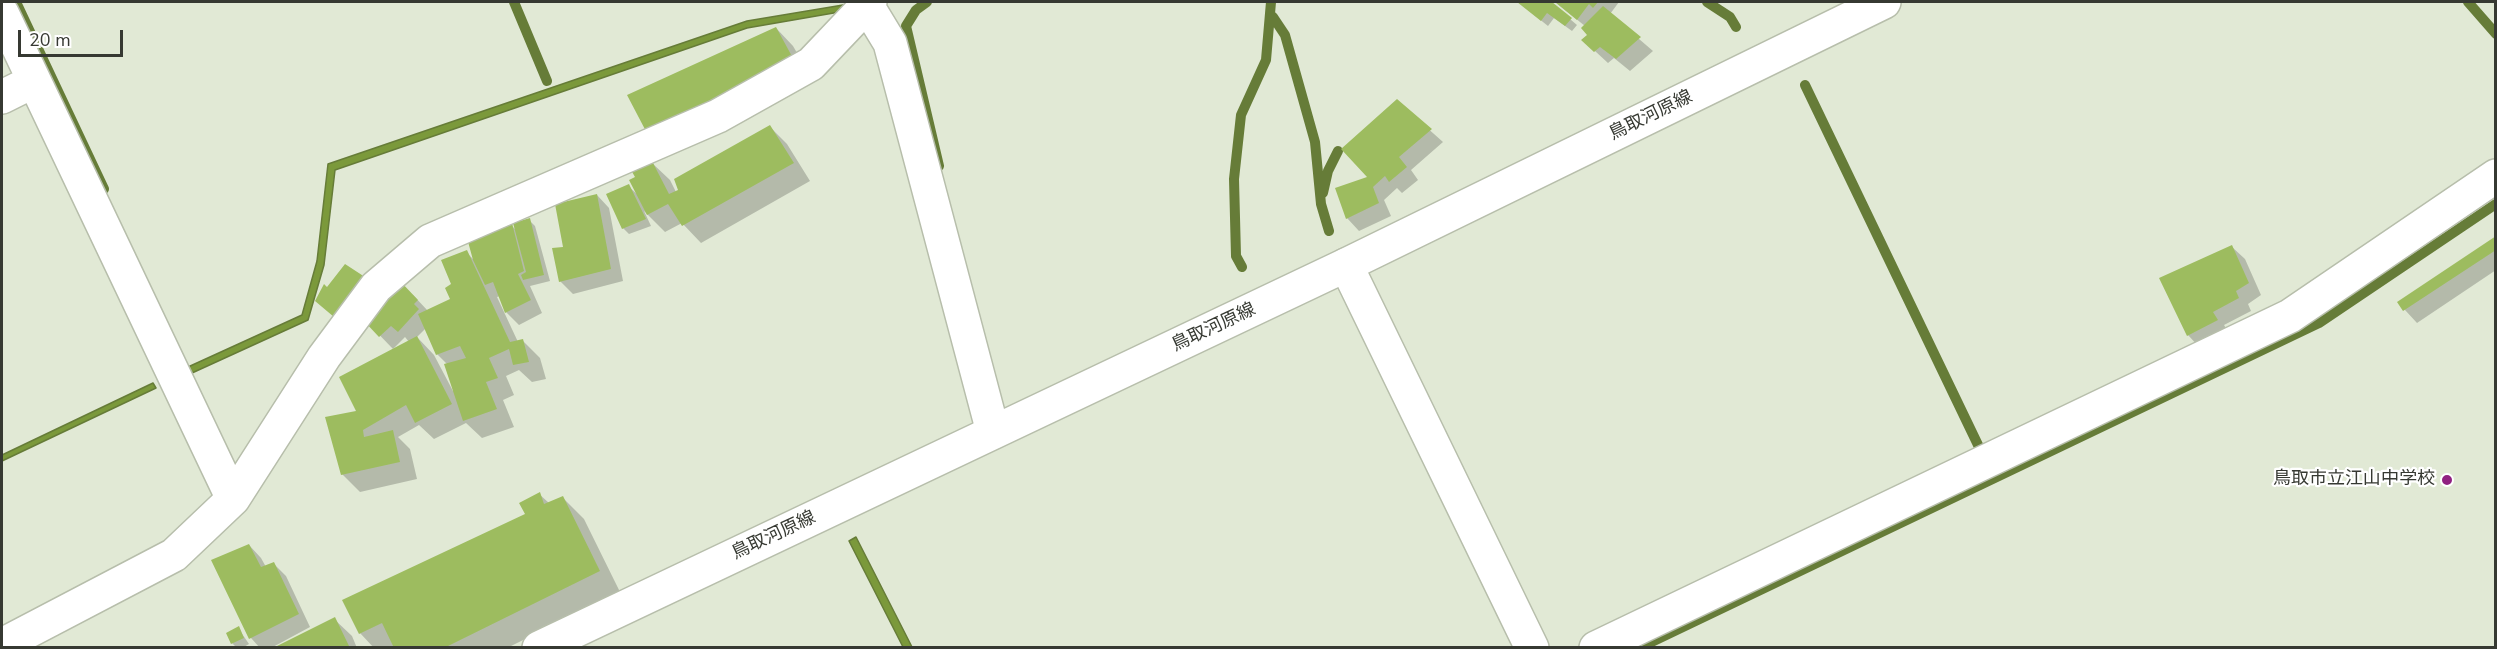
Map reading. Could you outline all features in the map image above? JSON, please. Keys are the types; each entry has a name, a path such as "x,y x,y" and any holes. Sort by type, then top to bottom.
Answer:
{"street":[{"path":"2,645 174,555 233,499 324,357 376,287 430,241 718,116 811,64 867,2 891,43 993,432"},
{"name":"鳥取河原線","path":"539,648 1346,265 1884,2"},
{"path":"2,13 233,499"},
{"path":"2,97 34,81"},
{"path":"1596,648 2290,316 2496,176"},
{"path":"1346,265 1532,648"}],"shaded area":[{"path":"849,4 851,10 747,28 335,170 324,265 308,320 192,373 188,367 302,315 317,261 328,164 747,21"},
{"path":"153,383 156,388 2,461 2,455"},
{"path":"856,537 912,647 903,647 849,541"}],"building":[{"path":"1517,2 1552,2 1572,18 1565,26 1547,13 1541,21"},
{"path":"1555,2 1598,2 1593,8 1589,4 1577,20"},
{"path":"1603,6 1641,37 1616,59 1600,47 1594,52 1581,40 1587,35 1581,28"},
{"path":"776,27 794,60 713,100 714,104 649,137 627,95"},
{"path":"1397,99 1432,129 1399,157 1407,167 1389,182 1385,176 1373,187 1379,203 1346,219 1335,188 1367,177 1341,149"},
{"path":"770,125 794,163 682,226 668,204 647,215 629,180 635,177 631,170 652,161 669,194 678,190 674,179"},
{"path":"629,184 646,219 622,229 606,194"},
{"path":"597,194 611,269 559,282 552,248 563,247 555,204"},
{"path":"530,218 544,275 523,280 521,275 526,272 513,223"},
{"path":"512,223 524,271 518,274 531,300 505,313 493,282 485,285 473,260 467,238"},
{"path":"2496,236 2496,250 2403,311 2397,302"},
{"path":"2232,245 2249,283 2236,291 2239,298 2213,312 2218,320 2187,336 2159,278"},
{"path":"467,250 510,342 523,339 529,362 513,365 509,349 489,358 498,378 486,382 497,409 463,421 444,364 466,358 460,346 436,355 418,314 450,299 445,288 451,284 441,260"},
{"path":"345,264 368,279 334,317 315,301 324,284 327,287"},
{"path":"400,281 418,300 414,304 419,309 398,332 391,326 379,337 364,321"},
{"path":"417,336 452,404 415,423 406,405 363,430 364,437 393,430 400,462 341,475 325,417 356,411 339,377"},
{"path":"540,492 544,504 563,496 600,571 444,648 394,648 382,623 359,634 342,600 525,514 519,503"},
{"path":"249,544 261,567 274,562 299,614 249,639 211,560"},
{"path":"335,617 350,648 273,648"},
{"path":"239,626 244,638 231,644 226,633"}],"waterway":[{"path":"16,2 104,189"},
{"path":"514,2 547,81"},
{"path":"927,2 916,10 906,26 939,166"},
{"path":"1242,267 1236,256 1234,179 1241,115 1266,60 1271,2"},
{"path":"1707,2 1730,17 1736,27"},
{"path":"2468,2 2496,34"},
{"path":"1273,17 1285,35 1315,142 1321,204 1329,231"},
{"path":"1805,85 1979,447"},
{"path":"1323,193 1328,171 1338,151"},
{"path":"1639,648 2319,323 2496,204"}],"place":[{"name":"鳥取市立江山中学校","path":"2447,480"}]}
